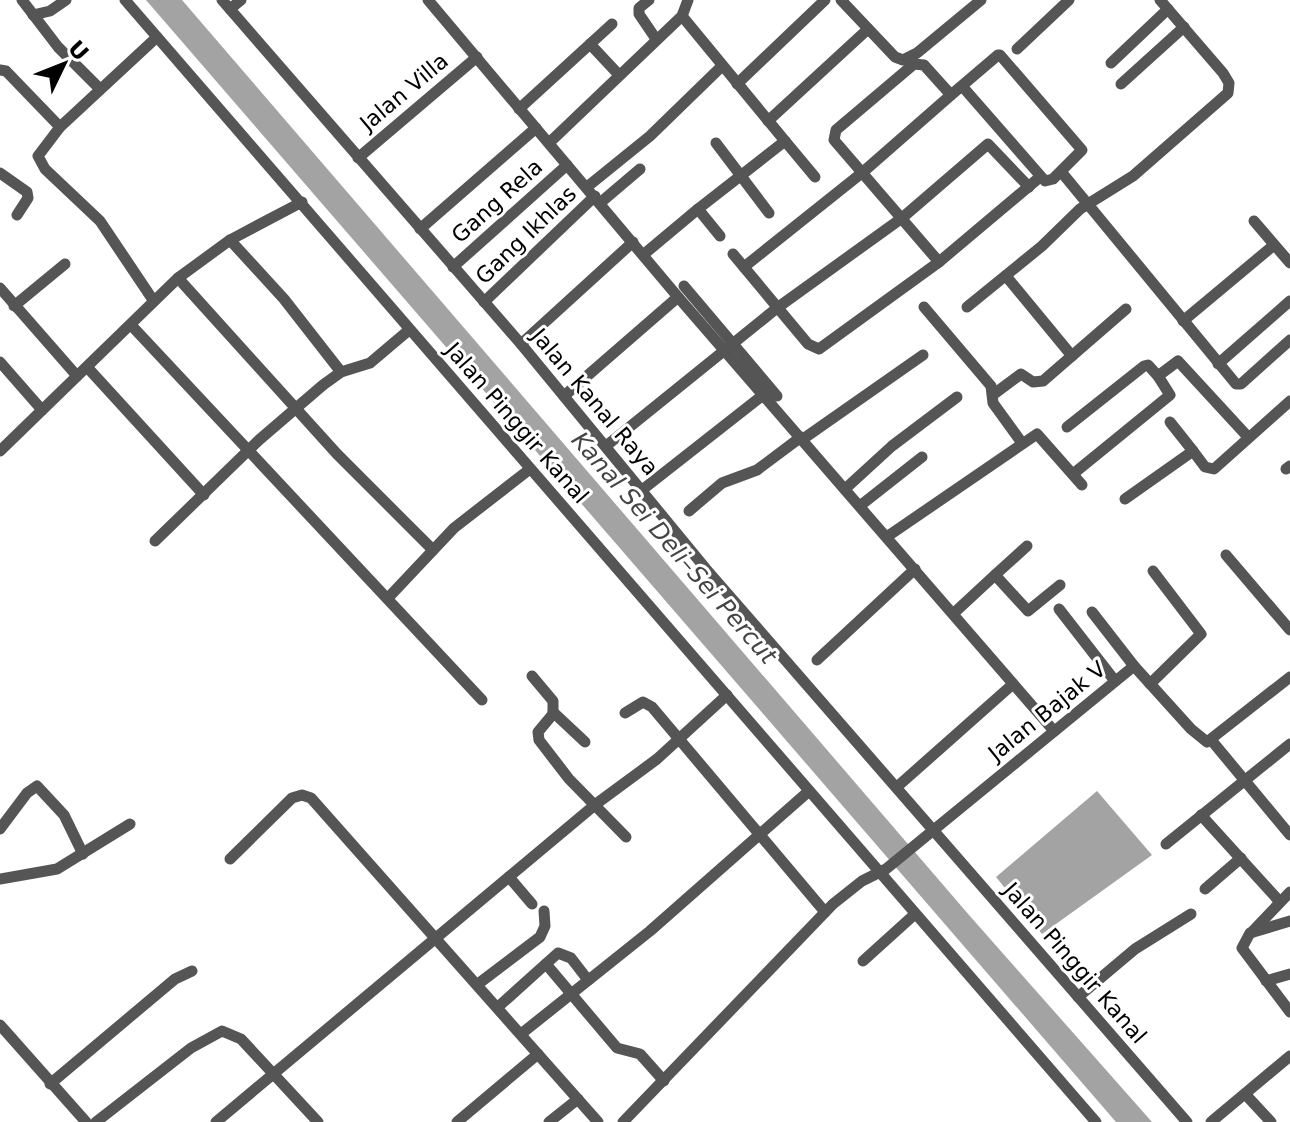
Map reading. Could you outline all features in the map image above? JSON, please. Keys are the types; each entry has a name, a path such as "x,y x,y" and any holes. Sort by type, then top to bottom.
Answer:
{"street":[{"path":"22,0 58,47 100,89"},
{"path":"33,15 50,11 66,0"},
{"name":"Jalan Pinggir Kanal","path":"125,0 809,791 883,871 915,914 1096,1122"},
{"path":"226,5 241,0"},
{"path":"428,0 643,255 777,396"},
{"path":"649,0 639,8 639,14 656,39"},
{"path":"737,84 825,0"},
{"path":"841,0 895,57 907,60 981,0"},
{"path":"1017,49 1069,0"},
{"path":"967,307 1080,209 1133,176 1230,91 1223,73 1164,4 1111,63"},
{"name":"Jalan Kanal Raya","path":"226,5 521,344 706,569 898,786 932,832"},
{"path":"549,143 656,39 683,5 721,67 815,177"},
{"path":"519,109 612,24"},
{"path":"1121,84 1184,27"},
{"path":"768,121 868,29"},
{"path":"153,300 100,221 40,160 41,148 60,127 157,37"},
{"path":"590,44 619,75"},
{"path":"744,267 863,172 951,95 962,86 1001,55 1082,146 1081,152 1046,182 962,86"},
{"name":"Jalan Villa","path":"358,158 477,57"},
{"path":"939,262 833,137 836,130 869,100 919,62 951,95"},
{"path":"594,195 721,67"},
{"path":"0,70 6,71 60,127"},
{"path":"420,229 536,128"},
{"path":"643,255 785,141"},
{"path":"716,143 769,213"},
{"path":"606,446 777,308 902,218 989,144 1029,187"},
{"name":"Gang Rela","path":"453,267 567,165"},
{"path":"594,195 640,169"},
{"path":"0,173 27,192 28,198 17,215"},
{"path":"1063,174 1218,364 1239,385 1290,340"},
{"path":"733,254 808,344 823,349 939,262 1040,177"},
{"name":"Gang Ikhlas","path":"484,302 594,195"},
{"path":"2,445 178,278 230,240 302,202"},
{"path":"698,209 720,236"},
{"path":"1254,221 1290,263"},
{"path":"230,240 284,299 341,372"},
{"path":"521,344 633,242"},
{"path":"1183,321 1274,245"},
{"path":"14,306 65,264"},
{"path":"1006,276 1072,356"},
{"path":"178,278 295,409 433,550"},
{"path":"0,288 77,376"},
{"path":"564,396 681,292"},
{"path":"1218,364 1290,301"},
{"path":"924,307 991,386 994,406 1022,443"},
{"path":"994,394 1021,374 1039,383 1126,309"},
{"path":"131,325 482,700"},
{"path":"155,541 295,409 341,372 370,363 409,330"},
{"path":"729,347 763,395 1054,731"},
{"path":"689,511 722,483 757,470 923,355"},
{"path":"0,362 42,410"},
{"path":"1158,376 1174,362 1182,362 1248,437"},
{"path":"1067,427 1144,366 1148,365 1158,376 1170,395 1073,474"},
{"path":"87,367 204,495"},
{"path":"642,490 763,395"},
{"path":"845,489 892,446 957,397"},
{"path":"1170,422 1205,467 1214,469 1290,401"},
{"path":"888,536 1022,443 1040,434 1082,485"},
{"path":"1125,499 1193,451"},
{"path":"861,505 922,457"},
{"path":"388,598 454,528 530,469"},
{"path":"954,613 1027,546"},
{"path":"1226,555 1290,630"},
{"path":"817,660 915,569"},
{"path":"1150,684 1201,634 1153,571"},
{"path":"995,575 1028,611 1060,585"},
{"path":"1059,609 1115,681"},
{"path":"1092,612 1134,666"},
{"name":"Jalan Bajak V","path":"883,871 1134,666 1197,736 1204,741 1212,741 1290,835"},
{"path":"532,676 553,701 553,712 538,732 539,740 569,779 626,837"},
{"path":"1212,741 1290,677"},
{"path":"898,786 1013,684"},
{"path":"216,1122 596,804 679,739 727,695"},
{"path":"625,713 646,703 825,912"},
{"path":"553,712 585,742"},
{"path":"1166,844 1289,746"},
{"path":"0,829 27,793 37,786 64,815 83,854"},
{"path":"521,1034 759,837 809,791"},
{"path":"230,859 292,798 306,795 478,984 598,1122"},
{"path":"1201,815 1280,902"},
{"path":"0,879 57,869 130,824"},
{"name":"Jalan Pinggir Kanal","path":"932,832 1187,1122"},
{"path":"1205,889 1241,858"},
{"path":"623,1122 825,912 862,881 883,871"},
{"path":"509,877 532,904"},
{"path":"1290,892 1250,933 1242,948 1290,1012"},
{"path":"478,984 540,937 545,926 544,911"},
{"path":"863,961 915,914"},
{"path":"1078,997 1135,949 1191,914"},
{"path":"1250,933 1290,921"},
{"path":"498,1007 558,953 564,953 588,980"},
{"path":"546,964 617,1048 640,1054 664,1081"},
{"path":"50,1084 175,979 192,971"},
{"path":"1266,981 1290,974"},
{"path":"0,1025 86,1122"},
{"path":"96,1122 191,1048 222,1031 241,1039 318,1122"},
{"path":"457,1122 538,1054"},
{"path":"1211,1122 1288,1061"},
{"path":"1246,1095 1271,1122"},
{"path":"549,1122 578,1099"}],"shaded area":[{"path":"146,0 182,0 969,915 1152,1122 1116,1122"},
{"path":"1097,791 1152,855 1042,934 996,877"}],"water label":[{"name":"Kanal Sei Deli–Sei Percut","path":"674,548"}]}
